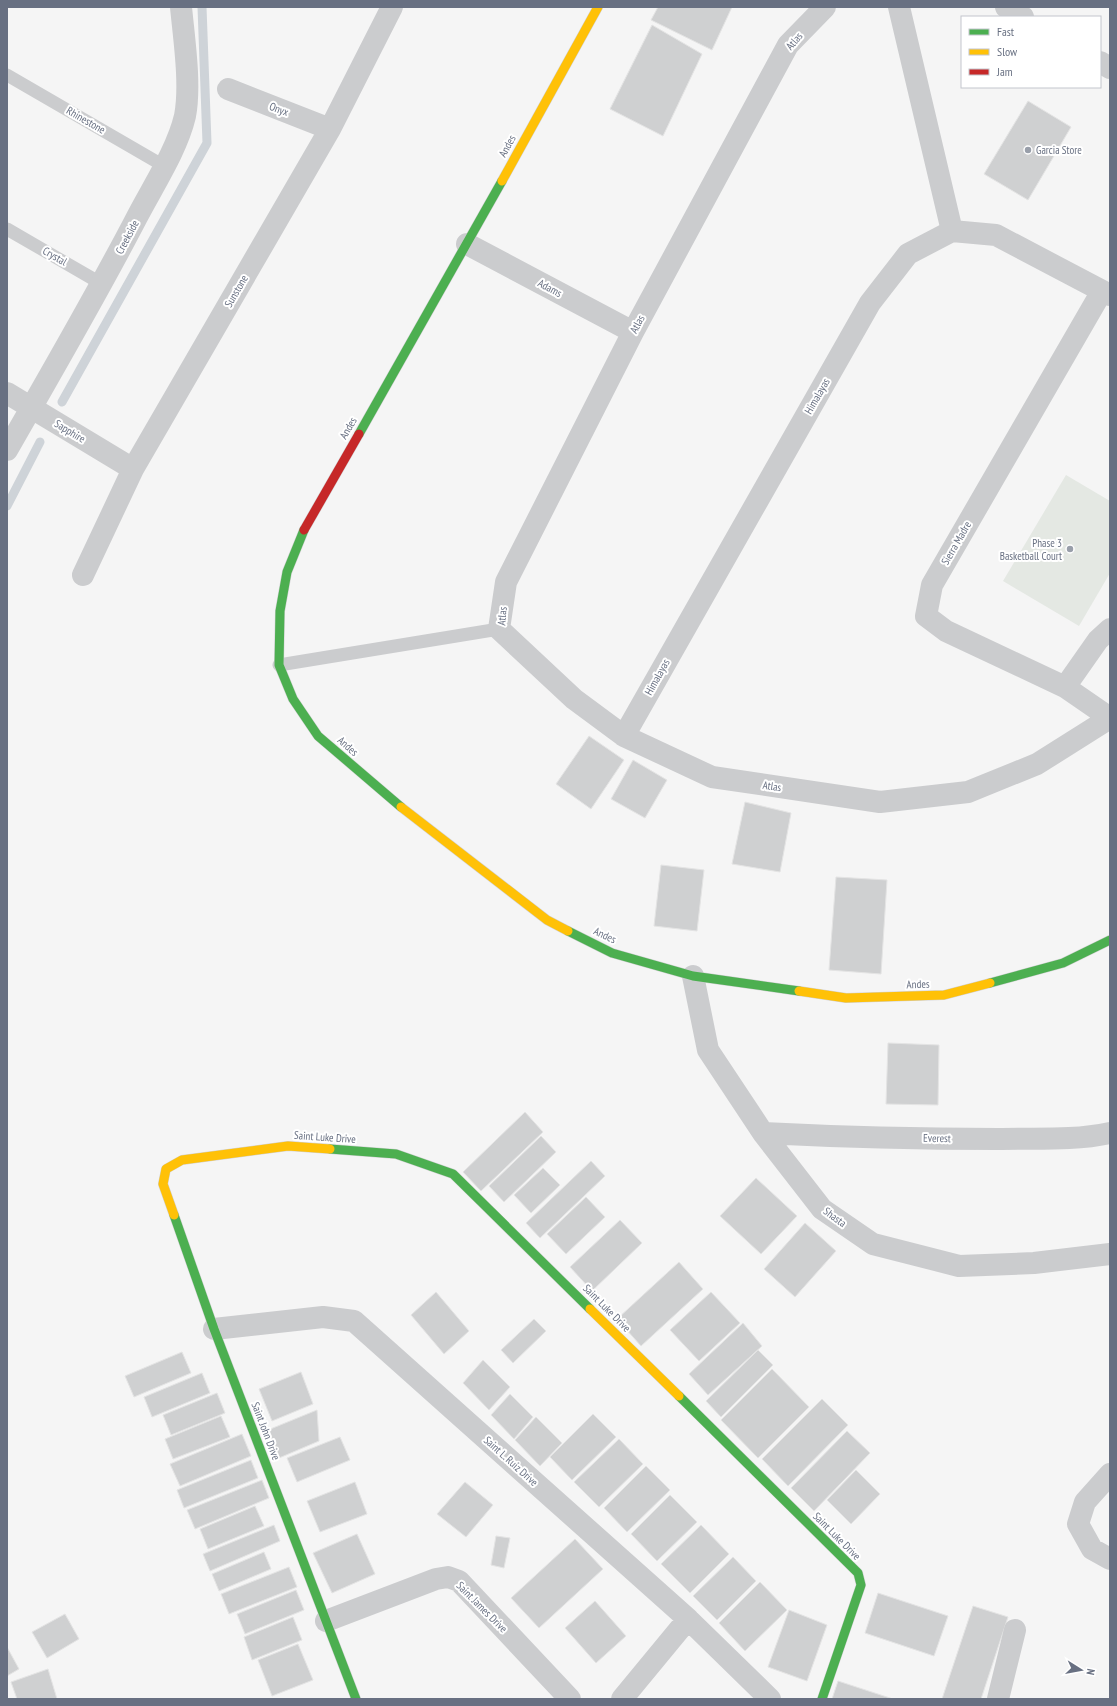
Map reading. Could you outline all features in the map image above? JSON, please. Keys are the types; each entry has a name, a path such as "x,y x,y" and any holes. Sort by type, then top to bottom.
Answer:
{"street":[{"name":"Creekside","path":"7,450 102,284 164,166 181,126 186,109 187,91 181,7"},
{"name":"Sunstone","path":"83,576 132,469 330,129 392,7"},
{"name":"Andes","path":"598,7 467,244 303,532 287,572 280,611 279,665 293,699 318,736 414,819 541,915 612,953 693,976 846,998 944,995 1063,963 1110,940"},
{"name":"Atlas","path":"825,7 788,46 632,332 506,582 499,629 574,699 624,736 712,777 880,802 968,792 1037,764 1110,718"},
{"path":"899,7 952,231 996,235 1106,293"},
{"path":"1006,7 1021,16"},
{"path":"1101,63 1110,68"},
{"name":"Onyx","path":"228,89 330,129"},
{"name":"Himalayas","path":"624,736 870,303 908,254 952,231"},
{"name":"Adams","path":"467,244 632,332"},
{"name":"Sierra Madre","path":"1106,293 932,585 926,616 946,631 1065,687 1110,718"},
{"name":"Sapphire","path":"7,393 132,469"},
{"path":"1065,687 1098,640 1110,629"},
{"name":"Shasta","path":"693,976 708,1050 763,1133 822,1209 874,1244 959,1266 1034,1263 1110,1254"},
{"name":"Everest","path":"763,1133 838,1137 984,1139 1087,1138 1110,1132"},
{"name":"Saint Luke Drive","path":"166,1169 182,1160 288,1146 396,1154 453,1174 858,1573 861,1585 858,1599 822,1699"},
{"name":"Saint John Drive","path":"166,1169 163,1184 214,1329 356,1699"},
{"name":"Saint L. Ruiz Drive","path":"214,1329 323,1317 354,1321 688,1619 770,1699"},
{"path":"1110,1474 1085,1502 1078,1524 1092,1549 1110,1559"},
{"name":"Saint James Drive","path":"326,1621 436,1579 448,1577 459,1581 570,1699"},
{"path":"622,1699 688,1619"},
{"path":"998,1699 1015,1630"}],"lane":[{"name":"Rhinestone","path":"7,75 164,166"},
{"name":"Crystal","path":"7,229 102,284"},
{"path":"279,665 499,629"}],"shaded area":[{"path":"1066,475 1110,501 1110,573 1079,626 1003,581"}],"building":[{"path":"658,7 732,7 712,50 651,20"},
{"path":"652,25 702,54 663,136 610,109"},
{"name":"Garcia Store","path":"1028,101 1071,127 1028,200 984,174"},
{"path":"589,736 624,760 591,809 556,784"},
{"path":"633,760 667,780 645,818 611,799"},
{"path":"745,802 791,813 780,872 732,864"},
{"path":"661,865 704,870 697,931 654,926"},
{"path":"836,877 887,880 881,974 829,970"},
{"path":"888,1043 939,1045 938,1105 886,1104"},
{"path":"525,1112 543,1132 481,1191 463,1172"},
{"path":"541,1136 556,1152 504,1202 489,1186"},
{"path":"591,1161 605,1176 540,1238 526,1223"},
{"path":"543,1168 560,1185 531,1213 514,1195"},
{"path":"756,1178 797,1216 761,1254 720,1216"},
{"path":"586,1197 605,1217 566,1254 547,1234"},
{"path":"620,1220 642,1243 592,1291 570,1267"},
{"path":"805,1223 836,1251 795,1297 764,1269"},
{"path":"679,1262 703,1289 641,1346 617,1319"},
{"path":"436,1292 469,1331 444,1354 411,1315"},
{"path":"711,1292 740,1323 699,1361 670,1330"},
{"path":"534,1319 546,1331 513,1363 501,1350"},
{"path":"743,1323 762,1346 708,1395 689,1374"},
{"path":"758,1350 773,1365 721,1417 706,1401"},
{"path":"182,1352 191,1373 134,1397 125,1376"},
{"path":"483,1360 510,1387 489,1410 463,1383"},
{"path":"772,1369 809,1407 758,1458 721,1420"},
{"path":"301,1372 313,1404 272,1421 259,1389"},
{"path":"202,1373 210,1393 152,1417 144,1397"},
{"path":"217,1393 225,1413 171,1435 163,1415"},
{"path":"510,1394 533,1417 514,1439 491,1415"},
{"path":"822,1399 848,1425 788,1486 762,1459"},
{"path":"317,1410 319,1441 279,1458 268,1430"},
{"path":"593,1414 616,1437 572,1480 550,1457"},
{"path":"221,1416 230,1437 173,1459 165,1439"},
{"path":"536,1417 562,1443 540,1466 515,1440"},
{"path":"847,1431 870,1453 814,1511 791,1488"},
{"path":"242,1434 251,1456 180,1486 170,1464"},
{"path":"340,1437 350,1460 297,1482 287,1458"},
{"path":"619,1439 643,1464 599,1507 574,1482"},
{"path":"251,1460 258,1478 184,1508 177,1490"},
{"path":"646,1466 670,1490 627,1532 604,1508"},
{"path":"856,1470 880,1494 851,1524 827,1500"},
{"path":"262,1480 269,1498 195,1529 187,1510"},
{"path":"355,1482 367,1514 320,1532 307,1501"},
{"path":"465,1482 493,1505 466,1537 437,1514"},
{"path":"670,1495 697,1522 657,1561 631,1534"},
{"path":"255,1506 264,1526 208,1549 200,1529"},
{"path":"274,1525 280,1541 210,1571 203,1554"},
{"path":"701,1525 729,1554 690,1593 661,1564"},
{"path":"357,1534 375,1574 332,1593 313,1553"},
{"path":"496,1536 510,1538 504,1568 491,1565"},
{"path":"575,1539 603,1569 539,1628 511,1598"},
{"path":"264,1552 271,1569 219,1591 212,1574"},
{"path":"733,1557 756,1581 717,1620 693,1596"},
{"path":"289,1567 297,1587 229,1614 221,1594"},
{"path":"760,1582 787,1610 745,1651 719,1623"},
{"path":"296,1590 304,1610 245,1634 237,1614"},
{"path":"878,1593 948,1616 934,1656 865,1633"},
{"path":"595,1601 626,1636 596,1663 565,1628"},
{"path":"973,1606 1008,1617 981,1699 942,1699"},
{"path":"789,1610 827,1625 807,1681 768,1667"},
{"path":"65,1614 79,1639 47,1658 32,1632"},
{"path":"293,1617 302,1640 252,1660 244,1637"},
{"path":"298,1644 313,1680 272,1696 258,1660"},
{"path":"7,1647 19,1669 7,1676"},
{"path":"48,1669 57,1699 17,1699 11,1682"},
{"path":"838,1681 893,1699 832,1699"}],"waterway":[{"path":"62,402 207,143 202,7"},
{"path":"7,506 40,442"}],"traffic: fast":[{"path":"359,434 502,181"},
{"path":"304,530 287,572 280,611 279,665 293,699 318,736 401,807"},
{"path":"568,931 612,953 693,976 799,991"},
{"path":"990,983 1063,963 1110,940"},
{"path":"330,1149 396,1154 453,1174 590,1309"},
{"path":"174,1215 214,1329 356,1699"},
{"path":"679,1396 858,1573 861,1585 822,1699"}],"traffic: slow":[{"path":"502,181 598,7"},
{"path":"401,807 547,920 568,931"},
{"path":"799,991 846,998 944,995 990,983"},
{"path":"174,1215 163,1184 166,1169 182,1160 288,1146 330,1149"},
{"path":"590,1309 679,1396"}],"traffic: jam":[{"path":"304,530 359,434"}],"place":[{"name":"Garcia Store","path":"1028,150"},
{"name":"Phase 3 Basketball Court","path":"1070,549"}]}
